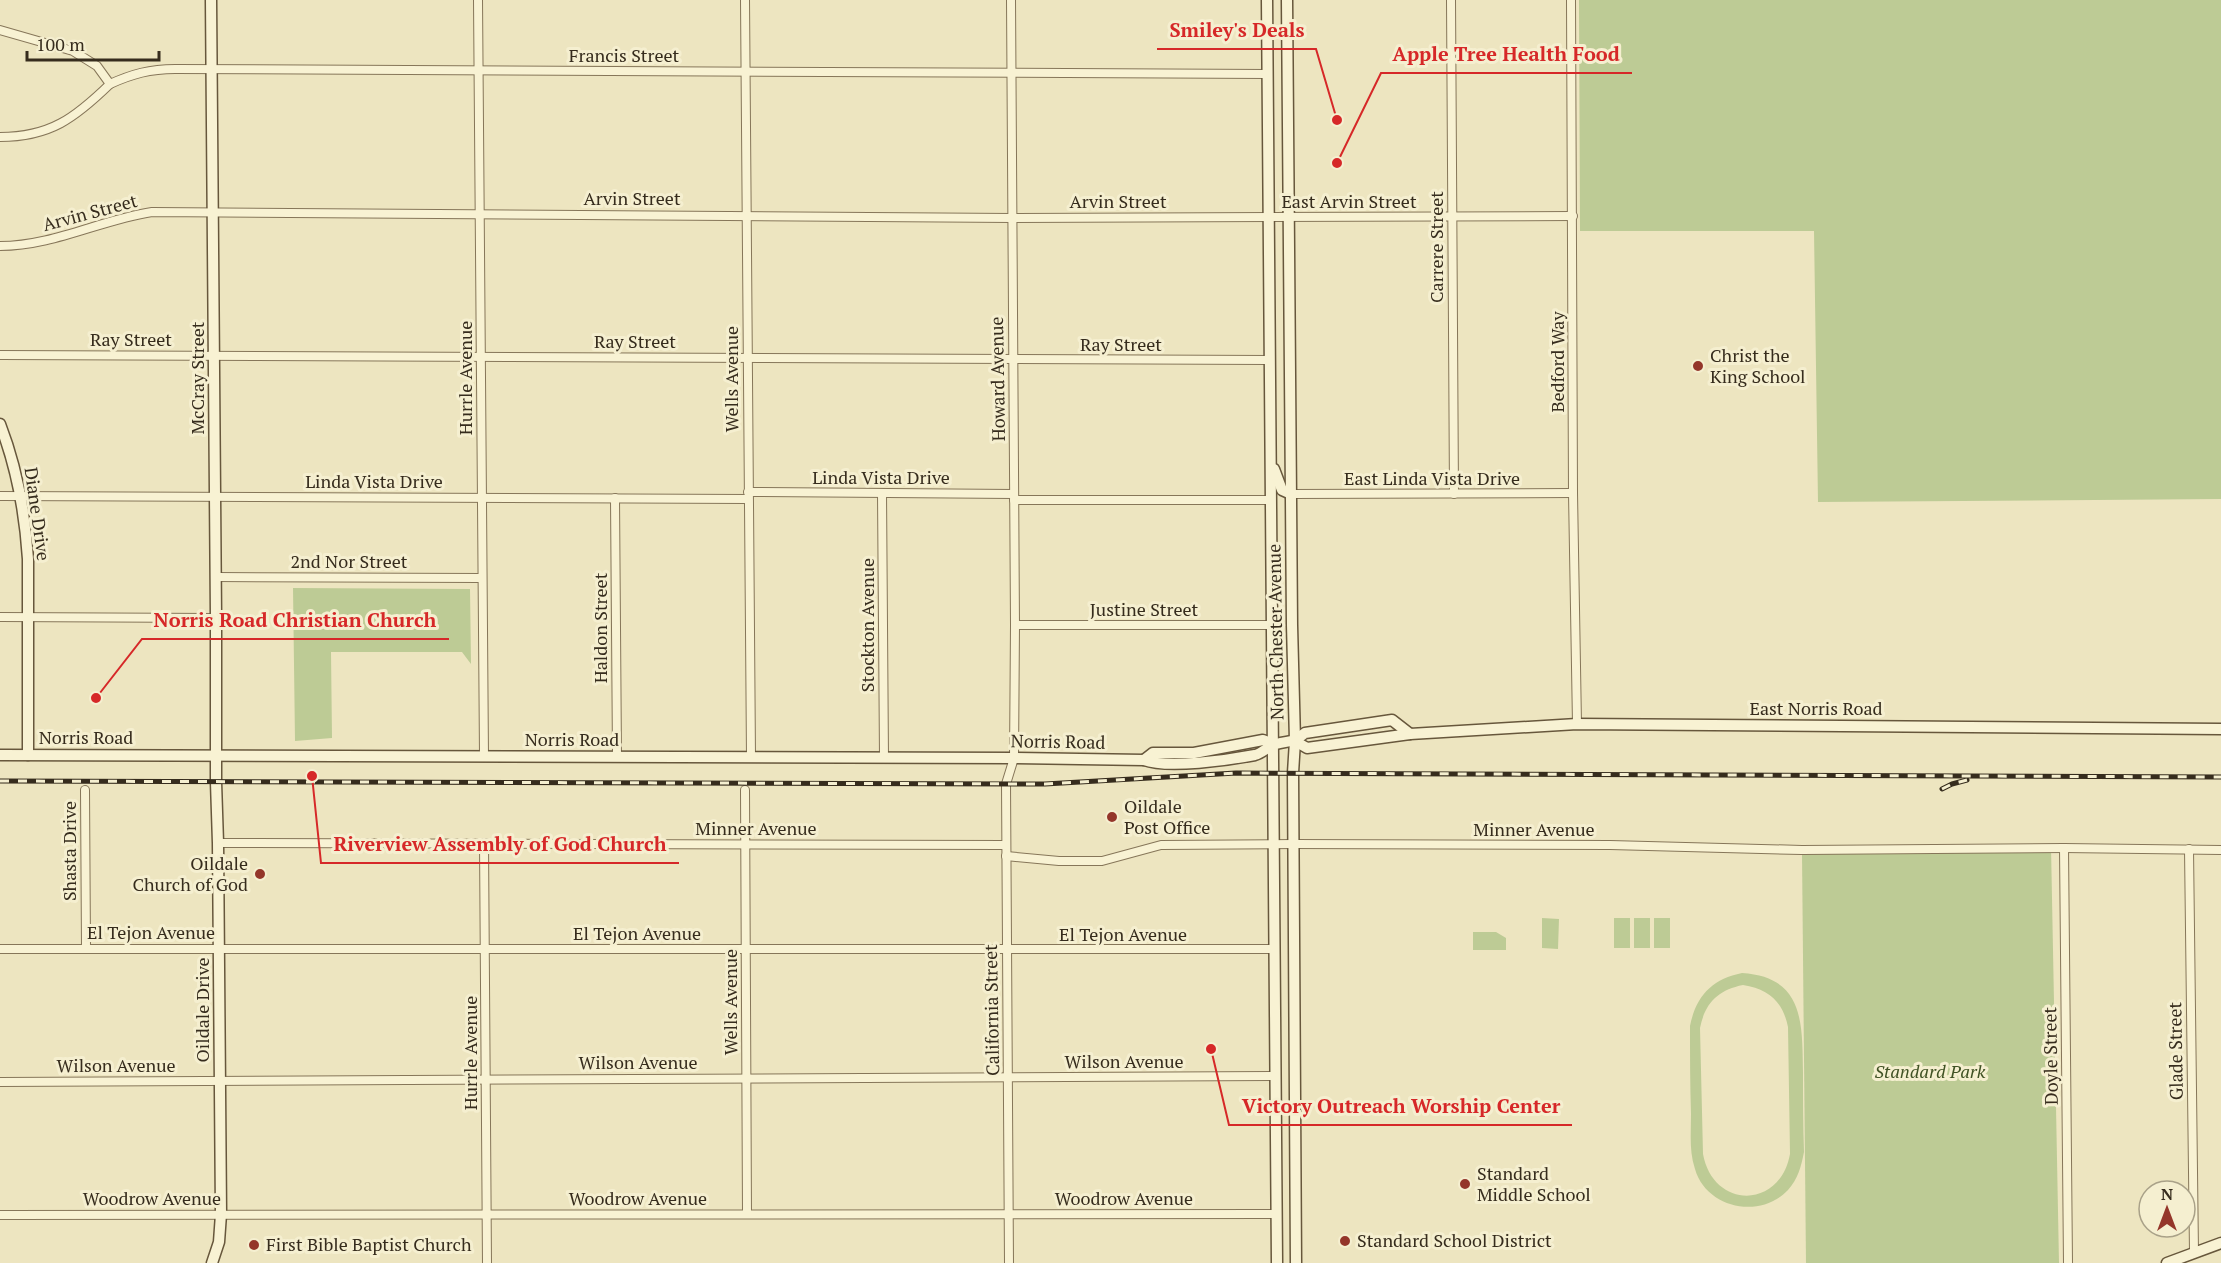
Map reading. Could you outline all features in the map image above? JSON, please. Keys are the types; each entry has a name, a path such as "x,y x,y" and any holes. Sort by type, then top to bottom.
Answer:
{"street":[{"name":"McCray Street","path":"212,0 215,755"},
{"name":"Hurrle Avenue","path":"478,0 484,756"},
{"name":"Wells Avenue","path":"745,0 751,757"},
{"name":"Howard Avenue","path":"1011,0 1014,758"},
{"name":"North Chester Avenue","path":"1267,0 1277,1263"},
{"name":"North Chester Avenue","path":"1287,0 1295,741 1293,844 1296,1263"},
{"name":"Carrere Street","path":"1451,0 1454,494"},
{"name":"Bedford Way","path":"1571,0 1573,493 1577,724"},
{"path":"0,30 73,51 97,66 110,84 66,122 34,134 0,137"},
{"name":"Francis Street","path":"110,84 132,74 152,69 1268,74"},
{"name":"Arvin Street","path":"0,246 41,242 135,214 152,212 1012,218 1269,217"},
{"name":"East Arvin Street","path":"1269,217 1573,216"},
{"name":"Ray Street","path":"0,355 1270,360"},
{"name":"Diane Drive","path":"0,424 15,468 21,496 28,559 28,755"},
{"path":"1271,460 1282,490 1291,494"},
{"name":"Linda Vista Drive","path":"0,496 615,498 882,493 1271,500"},
{"name":"Stockton Avenue","path":"882,493 884,758"},
{"name":"East Linda Vista Drive","path":"1291,494 1573,493"},
{"name":"Haldon Street","path":"615,498 617,757"},
{"name":"2nd Nor Street","path":"216,577 482,578"},
{"path":"0,617 216,618"},
{"name":"Justine Street","path":"1015,625 1272,625"},
{"name":"East Norris Road","path":"1274,744 1295,741 1305,733 1392,720 1410,734"},
{"name":"East Norris Road","path":"1295,741 1307,748 1410,734 1577,724 2221,729"},
{"name":"Norris Road","path":"0,755 1014,758 1144,760 1155,764 1195,762 1258,754 1274,744"},
{"name":"Oildale Drive","path":"212,1263 219,1242 221,1214 218,843 215,755"},
{"name":"California Street","path":"1009,1263 1005,844 1006,784 1014,758"},
{"name":"Shasta Drive","path":"85,790 86,948"},
{"name":"Wells Avenue","path":"746,790 747,1214"},
{"name":"Minner Avenue","path":"218,843 1005,844"},
{"name":"Hurrle Avenue","path":"484,843 487,1263"},
{"name":"Minner Avenue","path":"1006,856 1059,861 1102,861 1161,845 1274,844 1610,845 1802,850 2064,848 2221,850"},
{"name":"Doyle Street","path":"2064,848 2068,1263"},
{"name":"Glade Street","path":"2189,849 2194,1252"},
{"name":"El Tejon Avenue","path":"0,949 1274,949"},
{"name":"Wilson Avenue","path":"0,1082 1275,1076"},
{"name":"Woodrow Avenue","path":"0,1215 1276,1214"},
{"path":"2167,1263 2221,1243"}],"green space":[{"path":"1579,0 2221,0 2221,499 1818,502 1814,231 1580,231"},
{"path":"293,588 470,589 471,664 462,652 331,652 332,738 295,741"},
{"name":"Standard Park","path":"2051,846 2059,1263 1806,1263 1802,854"},
{"path":"1542,918 1559,919 1558,949 1542,948"},
{"path":"1614,918 1630,918 1630,948 1614,948"},
{"path":"1634,918 1650,918 1650,948 1634,948"},
{"path":"1654,918 1670,918 1670,948 1654,948"},
{"path":"1473,932 1496,932 1506,938 1506,950 1473,950"},
{"path":"1742,973 1763,976 1778,983 1789,993 1796,1006 1802,1037 1804,1152 1800,1168 1788,1190 1763,1205 1749,1207 1722,1201 1710,1193 1701,1182 1695,1169 1691,1149 1690,1026 1696,1006 1707,990 1731,976","holes":["1743,985 1773,998 1783,1010 1786,1018 1790,1154 1784,1172 1774,1185 1761,1193 1746,1196 1732,1193 1719,1185 1709,1172 1703,1154 1700,1028 1705,1011 1720,994"]}],"railway":[{"path":"0,781 1045,784 1236,773 2221,777"},
{"path":"1942,789 1967,780"}],"place":[{"name":"Smiley's Deals","path":"1337,120"},
{"name":"Apple Tree Health Food","path":"1337,163"},
{"name":"Christ the King School","path":"1698,366"},
{"name":"Norris Road Christian Church","path":"96,698"},
{"name":"Riverview Assembly of God Church","path":"312,776"},
{"name":"Oildale Post Office","path":"1112,817"},
{"name":"Oildale Church of God","path":"260,874"},
{"name":"Victory Outreach Worship Center","path":"1211,1049"},
{"name":"Standard Middle School","path":"1465,1184"},
{"name":"Standard School District","path":"1345,1241"},
{"name":"First Bible Baptist Church","path":"254,1245"}]}
